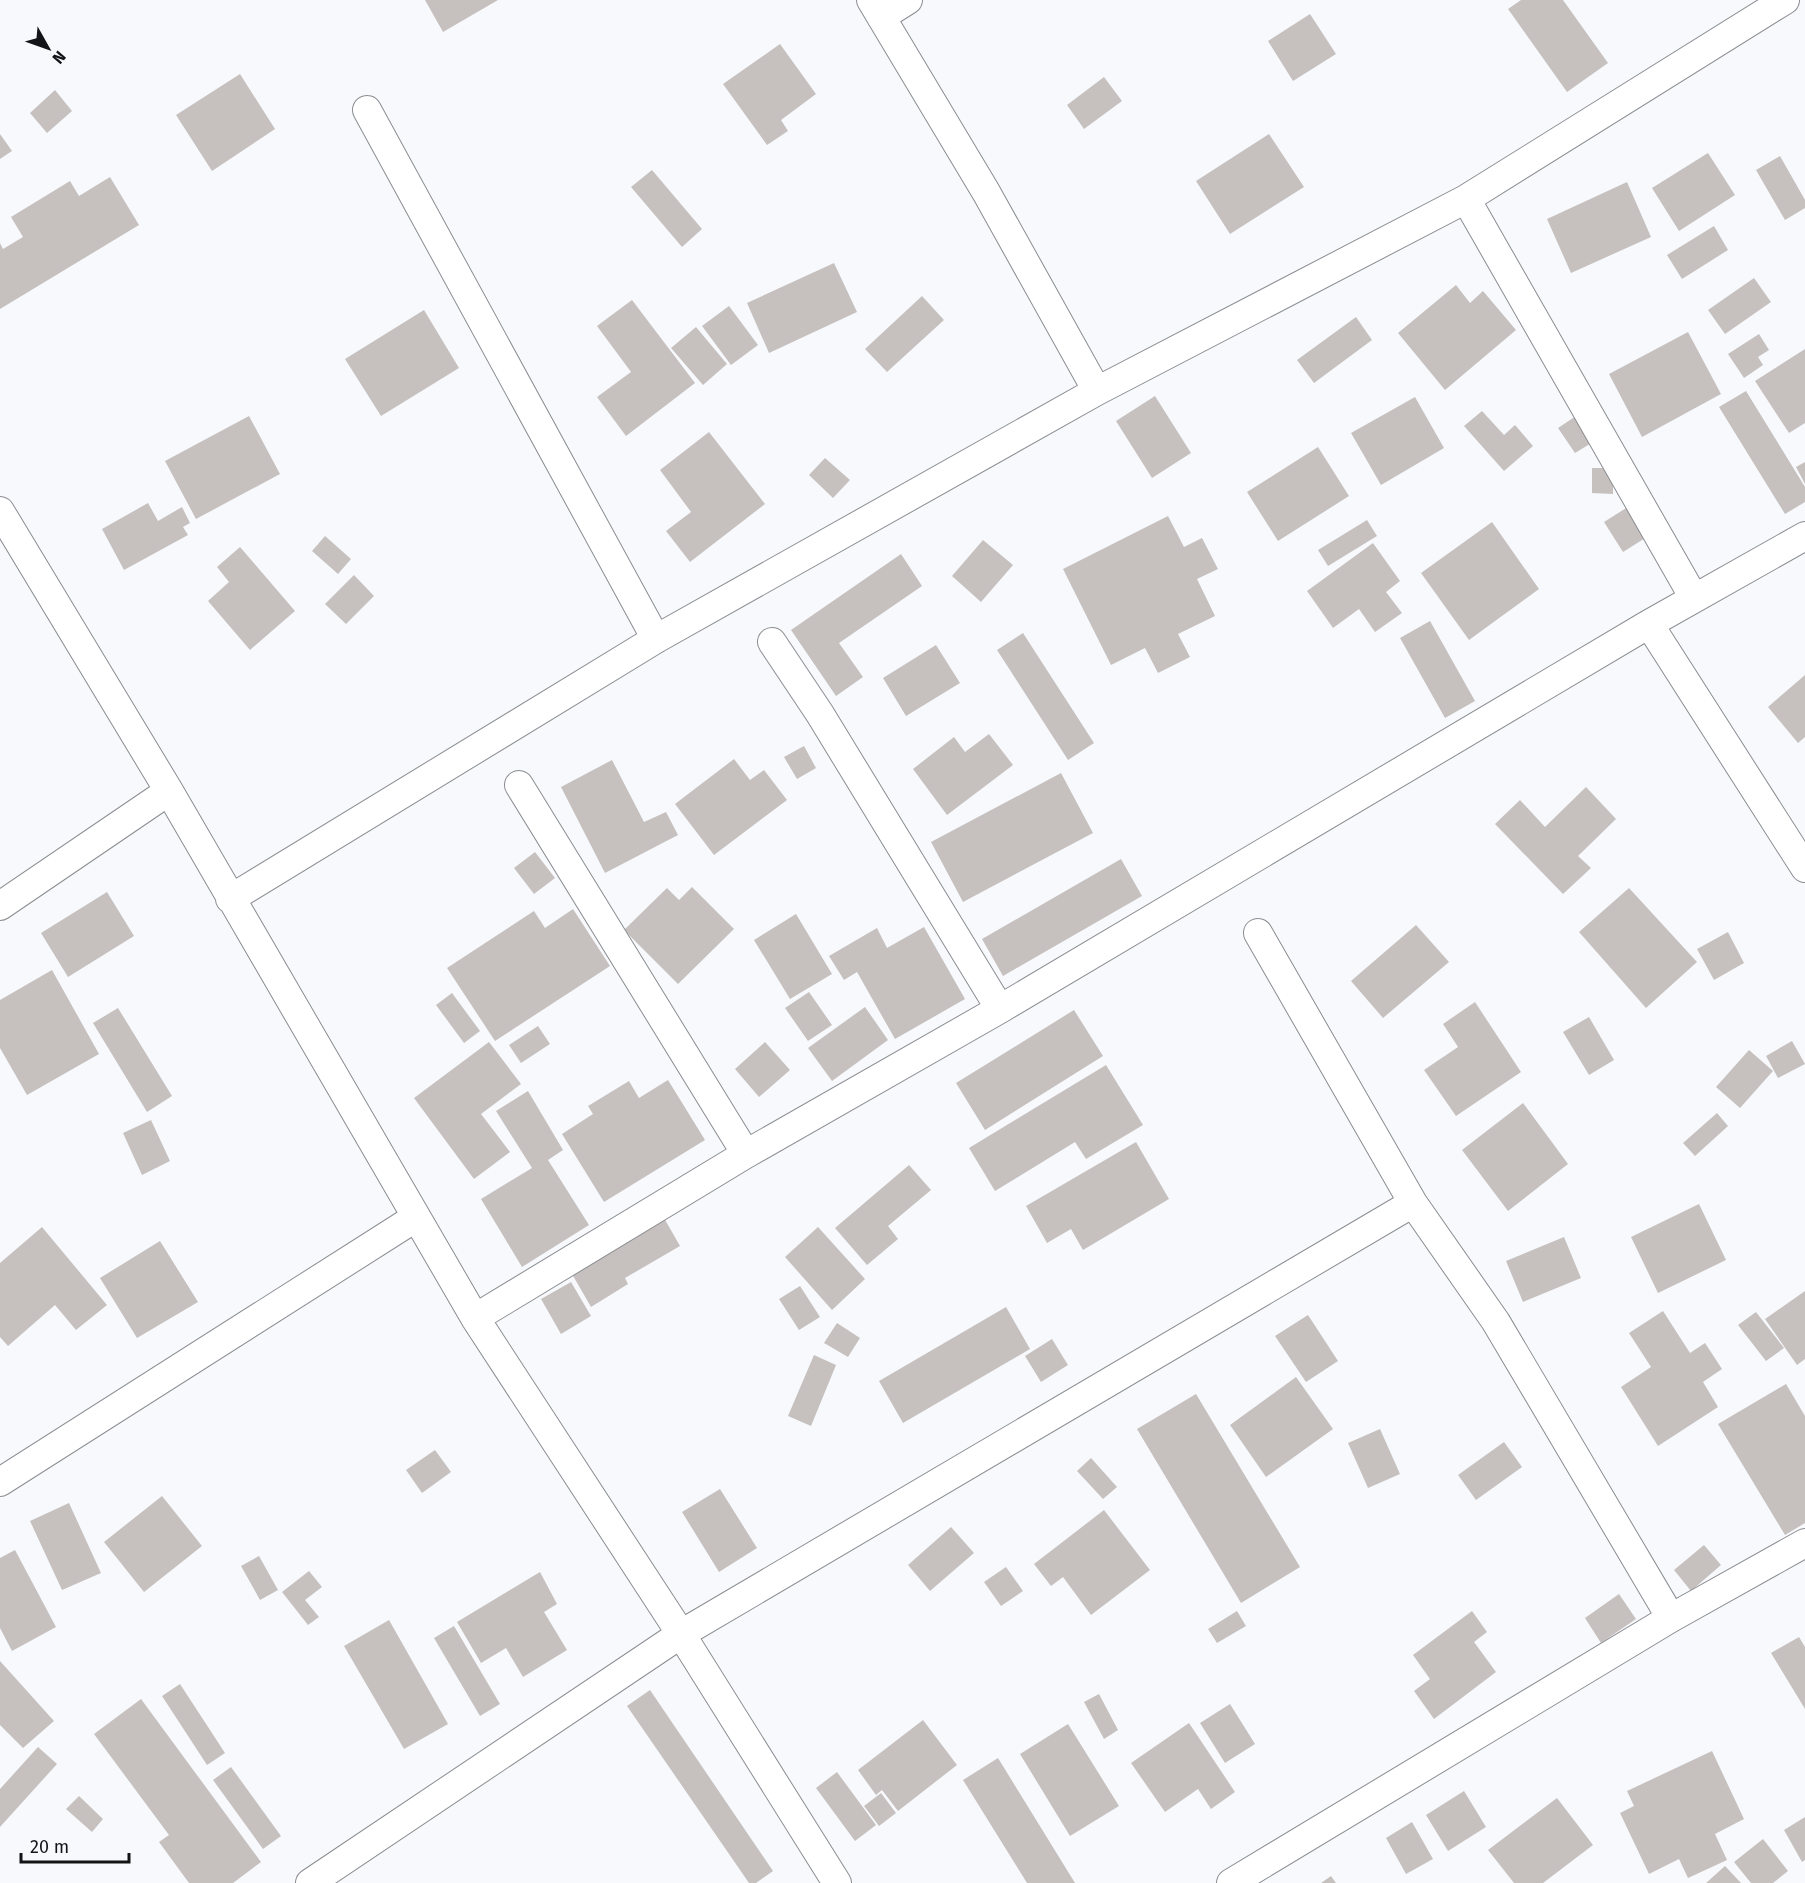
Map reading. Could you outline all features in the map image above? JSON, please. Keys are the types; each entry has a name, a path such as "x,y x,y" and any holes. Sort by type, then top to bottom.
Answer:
{"street":[{"path":"908,0 876,8 986,192 1097,391"},
{"path":"230,899 656,639 1097,391 1466,199 1785,0"},
{"path":"367,110 656,639"},
{"path":"1466,199 1694,598"},
{"path":"0,512 169,791 475,1318 681,1634 837,1883"},
{"path":"475,1318 746,1154 1000,1009 1649,624 1805,536"},
{"path":"1649,624 1805,868"},
{"path":"772,642 820,714 1000,1009"},
{"path":"519,785 746,1154"},
{"path":"0,906 169,791"},
{"path":"1258,933 1413,1203 1496,1322 1671,1617"},
{"path":"310,1883 681,1634 1413,1203"},
{"path":"0,1482 415,1218"},
{"path":"1230,1883 1671,1617 1805,1543"}],"building":[{"path":"425,0 498,0 443,32"},
{"path":"1521,0 1563,0 1608,63 1567,92 1508,9"},
{"path":"1310,14 1336,54 1293,81 1268,41"},
{"path":"780,44 816,94 781,120 788,131 767,145 723,84"},
{"path":"240,74 275,129 212,171 176,115"},
{"path":"1104,77 1122,101 1084,129 1067,105"},
{"path":"55,90 72,111 47,133 30,113"},
{"path":"0,134 12,151 0,159"},
{"path":"1269,134 1304,187 1230,234 1196,181"},
{"path":"1708,153 1735,195 1679,231 1652,188"},
{"path":"1780,156 1805,200 1805,208 1785,220 1756,170"},
{"path":"652,170 702,229 682,247 631,187"},
{"path":"110,177 139,225 0,309 0,243 3,249 23,237 11,217 70,181 79,196"},
{"path":"1627,182 1651,237 1571,273 1547,219"},
{"path":"1714,226 1728,250 1682,279 1667,255"},
{"path":"834,263 857,312 769,353 747,303"},
{"path":"1754,278 1771,302 1725,334 1708,310"},
{"path":"1456,285 1470,303 1483,291 1516,330 1445,390 1398,333"},
{"path":"922,296 944,320 887,372 865,349"},
{"path":"632,300 695,383 626,436 597,397 631,372 597,326"},
{"path":"729,306 758,345 731,365 702,326"},
{"path":"424,310 459,368 381,416 345,359"},
{"path":"1356,317 1372,340 1314,383 1297,360"},
{"path":"696,327 727,364 703,385 671,348"},
{"path":"1688,332 1721,394 1642,437 1609,374"},
{"path":"1759,334 1769,350 1758,357 1763,365 1744,378 1728,354"},
{"path":"1805,349 1805,423 1789,433 1755,381"},
{"path":"1746,391 1805,487 1805,502 1785,514 1719,407"},
{"path":"1155,396 1191,453 1152,478 1116,421"},
{"path":"1415,397 1444,448 1381,485 1351,433"},
{"path":"1482,411 1504,435 1515,425 1533,446 1504,471 1464,426"},
{"path":"249,416 280,474 196,519 165,461"},
{"path":"1576,416 1593,442 1575,453 1558,428"},
{"path":"709,432 765,504 690,562 666,531 691,512 660,470"},
{"path":"1318,447 1349,496 1278,541 1247,492"},
{"path":"825,458 850,480 833,498 809,475"},
{"path":"1805,462 1805,484 1796,467"},
{"path":"1592,468 1613,468 1613,494 1592,493"},
{"path":"148,503 158,521 182,507 190,523 183,527 188,535 124,570 102,529"},
{"path":"1631,505 1650,535 1623,552 1604,522"},
{"path":"1168,516 1184,547 1202,538 1218,569 1197,579 1215,616 1178,634 1190,657 1158,673 1145,648 1111,665 1063,569"},
{"path":"1367,520 1377,536 1328,566 1318,550"},
{"path":"1492,522 1539,589 1469,640 1421,573"},
{"path":"325,536 351,559 338,574 312,551"},
{"path":"983,540 1013,565 981,602 952,576"},
{"path":"1373,543 1400,581 1386,592 1402,613 1375,632 1359,609 1333,628 1307,591"},
{"path":"240,547 295,611 250,650 208,601 229,582 217,567"},
{"path":"901,554 922,586 839,643 863,677 836,696 791,630"},
{"path":"354,575 374,596 346,624 325,604"},
{"path":"1430,621 1475,701 1445,718 1400,638"},
{"path":"1023,633 1094,743 1068,760 997,650"},
{"path":"936,645 960,683 906,716 883,678"},
{"path":"1805,675 1805,737 1798,743 1768,707"},
{"path":"989,734 1013,765 947,815 913,769 954,737 965,752"},
{"path":"804,746 816,768 797,779 784,757"},
{"path":"734,759 750,780 764,770 787,800 714,855 675,804"},
{"path":"612,760 644,822 666,812 678,835 605,873 561,787"},
{"path":"1061,773 1093,833 963,902 931,842"},
{"path":"1586,787 1616,819 1578,856 1591,868 1563,894 1495,824 1520,800 1545,827"},
{"path":"535,852 555,878 534,894 514,868"},
{"path":"1121,859 1142,896 1003,976 982,939"},
{"path":"692,887 734,929 678,984 624,930 667,888 679,900"},
{"path":"1629,888 1697,962 1646,1008 1579,932"},
{"path":"107,892 134,936 68,977 41,933"},
{"path":"573,909 610,966 495,1041 447,968 534,911 545,928"},
{"path":"796,914 832,974 790,999 754,940"},
{"path":"1416,925 1449,962 1383,1018 1351,981"},
{"path":"924,927 965,999 895,1039 857,972 844,980 829,956 877,928 887,948"},
{"path":"1728,932 1744,963 1714,980 1697,949"},
{"path":"52,970 99,1054 27,1095 0,1048 0,1000"},
{"path":"809,992 832,1025 808,1041 785,1008"},
{"path":"452,993 480,1031 464,1043 436,1005"},
{"path":"1475,1002 1521,1072 1456,1116 1424,1070 1458,1047 1443,1024"},
{"path":"865,1007 888,1040 832,1081 808,1048"},
{"path":"118,1008 172,1096 147,1112 93,1023"},
{"path":"1074,1010 1103,1056 985,1130 956,1083"},
{"path":"1589,1017 1614,1060 1589,1075 1563,1032"},
{"path":"538,1026 550,1044 521,1063 509,1045"},
{"path":"1792,1041 1805,1064 1778,1078 1766,1056"},
{"path":"489,1042 521,1084 481,1114 510,1152 474,1179 414,1098"},
{"path":"765,1042 790,1070 759,1097 735,1069"},
{"path":"1749,1050 1773,1071 1740,1108 1716,1087"},
{"path":"1106,1065 1143,1125 1086,1159 1075,1142 995,1191 969,1148"},
{"path":"668,1080 705,1140 604,1202 562,1134 593,1114 588,1106 629,1081 639,1098"},
{"path":"528,1091 563,1150 548,1160 589,1225 522,1267 481,1199 532,1168 496,1111"},
{"path":"1523,1103 1568,1164 1508,1211 1462,1150"},
{"path":"1717,1113 1728,1126 1695,1156 1683,1143"},
{"path":"151,1120 170,1161 142,1175 123,1133"},
{"path":"1136,1142 1169,1199 1083,1250 1071,1229 1047,1243 1026,1206"},
{"path":"909,1165 931,1190 888,1226 898,1239 867,1265 835,1228"},
{"path":"1699,1204 1726,1260 1658,1293 1631,1237"},
{"path":"664,1218 680,1246 625,1278 628,1284 591,1307 572,1274"},
{"path":"42,1227 107,1305 76,1330 55,1305 8,1346 0,1337 0,1263"},
{"path":"818,1227 865,1279 832,1310 785,1257"},
{"path":"1564,1237 1581,1278 1523,1302 1506,1261"},
{"path":"160,1241 198,1302 137,1338 100,1278"},
{"path":"571,1282 591,1316 561,1334 541,1299"},
{"path":"800,1286 820,1317 799,1330 779,1299"},
{"path":"1805,1291 1805,1359 1797,1365 1765,1319"},
{"path":"1006,1307 1030,1349 903,1423 879,1381"},
{"path":"1663,1311 1690,1353 1705,1343 1722,1369 1703,1382 1718,1407 1658,1446 1621,1387 1651,1367 1629,1333"},
{"path":"1756,1312 1784,1348 1766,1361 1738,1325"},
{"path":"1308,1315 1338,1361 1306,1382 1275,1336"},
{"path":"837,1323 860,1338 848,1357 824,1343"},
{"path":"1052,1339 1068,1365 1041,1382 1025,1356"},
{"path":"814,1355 836,1365 811,1426 788,1416"},
{"path":"1296,1377 1333,1429 1266,1477 1230,1425"},
{"path":"1786,1384 1805,1416 1805,1523 1785,1535 1718,1424"},
{"path":"1196,1394 1300,1567 1241,1603 1137,1429"},
{"path":"1380,1429 1400,1474 1368,1488 1348,1443"},
{"path":"1504,1442 1522,1467 1476,1500 1458,1475"},
{"path":"435,1450 451,1472 422,1493 406,1470"},
{"path":"1091,1458 1117,1487 1103,1499 1077,1471"},
{"path":"720,1489 757,1548 719,1572 682,1512"},
{"path":"162,1496 202,1546 144,1592 104,1542"},
{"path":"69,1503 101,1573 62,1590 30,1521"},
{"path":"1104,1510 1150,1570 1091,1615 1063,1577 1051,1586 1034,1564"},
{"path":"951,1527 974,1553 930,1591 908,1565"},
{"path":"1704,1545 1721,1565 1691,1591 1674,1570"},
{"path":"15,1550 56,1627 12,1651 0,1628 0,1558"},
{"path":"259,1556 278,1590 260,1600 241,1566"},
{"path":"1006,1567 1023,1591 1001,1606 984,1582"},
{"path":"309,1571 322,1587 305,1600 319,1617 308,1625 282,1592"},
{"path":"540,1572 557,1604 544,1612 567,1650 523,1677 506,1648 481,1663 457,1622"},
{"path":"1619,1594 1636,1619 1601,1643 1585,1618"},
{"path":"1237,1611 1246,1626 1217,1643 1208,1629"},
{"path":"1472,1611 1487,1632 1474,1642 1496,1672 1434,1719 1414,1691 1430,1679 1413,1655"},
{"path":"389,1620 448,1724 404,1749 344,1646"},
{"path":"454,1626 500,1704 480,1716 434,1638"},
{"path":"1799,1637 1805,1647 1805,1709 1771,1653"},
{"path":"0,1661 54,1721 23,1748 0,1725"},
{"path":"180,1684 225,1753 207,1765 162,1696"},
{"path":"650,1690 773,1871 756,1883 749,1883 627,1706"},
{"path":"1099,1694 1118,1730 1104,1739 1084,1702"},
{"path":"141,1699 261,1862 233,1883 189,1883 159,1842 169,1835 94,1734"},
{"path":"1230,1704 1255,1744 1225,1763 1200,1723"},
{"path":"923,1720 957,1765 898,1811 882,1790 876,1795 858,1770"},
{"path":"1189,1723 1235,1792 1211,1809 1198,1789 1165,1812 1131,1763"},
{"path":"1068,1724 1119,1806 1070,1836 1020,1754"},
{"path":"38,1747 57,1764 0,1827 0,1789"},
{"path":"1712,1751 1744,1819 1715,1834 1727,1860 1688,1878 1679,1859 1649,1874 1620,1813 1634,1806 1627,1791"},
{"path":"998,1758 1075,1883 1027,1883 963,1780"},
{"path":"231,1767 281,1836 263,1849 213,1780"},
{"path":"837,1772 876,1825 855,1841 816,1788"},
{"path":"1464,1791 1486,1827 1448,1851 1426,1815"},
{"path":"881,1793 896,1813 879,1826 864,1806"},
{"path":"79,1796 103,1819 92,1832 66,1809"},
{"path":"1557,1798 1593,1845 1543,1883 1514,1883 1488,1850"},
{"path":"1805,1817 1805,1860 1802,1862 1784,1830"},
{"path":"1412,1822 1433,1859 1406,1874 1386,1838"},
{"path":"1763,1839 1788,1871 1773,1883 1751,1883 1734,1862"},
{"path":"1725,1866 1741,1883 1706,1883"},
{"path":"1331,1876 1336,1883 1321,1883"}]}
